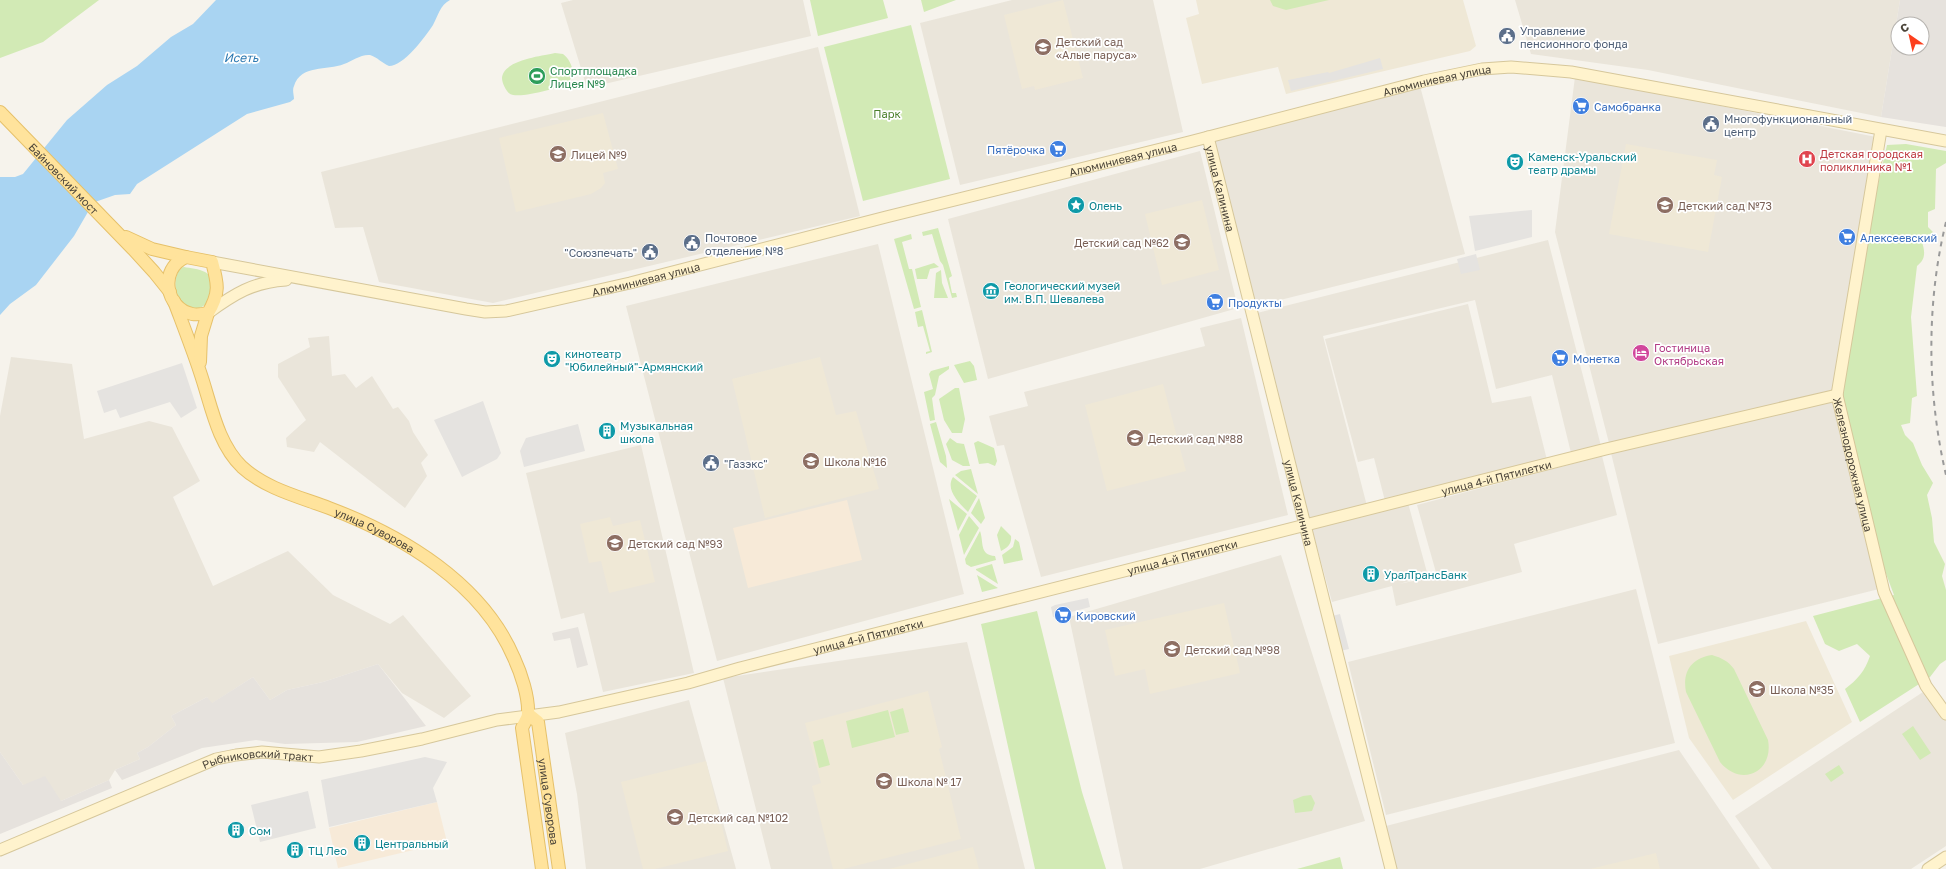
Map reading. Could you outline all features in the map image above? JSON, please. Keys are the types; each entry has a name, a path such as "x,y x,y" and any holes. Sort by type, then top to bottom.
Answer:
{"main road":[{"name":"Алюминиевая улица","path":"304,280 466,310 485,312 506,311 630,283 1424,81 1482,69 1512,67 1571,72 1946,142"},
{"name":"Байновский мост","path":"0,112 107,222"},
{"name":"Железнодорожная улица","path":"1881,130 1837,395 1884,592 1926,686 1946,714"},
{"name":"улица Калинина","path":"1208,137 1391,869"},
{"path":"107,222 124,236 139,244 186,257 304,280"},
{"path":"107,222 149,266 182,310 187,313 208,313 234,294 263,283 304,280"},
{"path":"172,297 168,281 170,271 175,263 186,257"},
{"path":"200,372 201,336 208,313 216,298 218,287 212,262"},
{"name":"улица Суворова","path":"172,297 200,372 214,418 224,443 235,460 249,473 269,486 332,509 383,532 433,563 458,582 480,605 496,625 512,653 523,682 528,714 522,728 542,869"},
{"name":"улица 4-й Пятилетки","path":"528,714 559,712 688,683 740,668 1306,525 1606,450 1837,395"},
{"name":"улица Суворова","path":"528,714 538,722 559,869"},
{"name":"Рыбниковский тракт","path":"0,850 216,759 236,754 262,752 320,757 422,739 497,720 528,714"},
{"path":"1928,869 1946,857"}],"shaded area":[{"path":"573,0 803,0 811,36 587,88 561,3"},
{"path":"1012,0 1153,0 1183,132 960,185 920,23"},
{"name":"Детский сад «Алые паруса»","path":"1063,0 1083,78 1035,90 1034,86 1022,89 1004,15"},
{"path":"1196,0 1463,0 1476,46 1470,51 1286,94 1278,67 1202,84 1186,18 1199,14"},
{"path":"1515,0 1900,0 1897,16 1890,16 1891,56 1881,117 1648,70 1531,54"},
{"path":"1900,0 1946,0 1946,127 1881,117 1891,56 1930,56 1930,16 1897,16"},
{"path":"818,47 860,216 493,303 379,282 363,227 335,228 321,172"},
{"path":"1380,58 1383,69 1291,91 1288,80 1329,73"},
{"path":"1575,77 1876,137 1833,392 1609,443 1555,232"},
{"path":"1420,86 1465,254 1256,306 1213,140"},
{"name":"Лицей №9","path":"603,113 618,169 603,173 605,183 601,188 591,194 516,212 499,138"},
{"name":"Детский сад №73","path":"1626,144 1717,160 1714,175 1722,177 1708,252 1609,234"},
{"path":"1200,151 1238,308 988,379 948,219"},
{"name":"Детский сад №62","path":"1202,200 1219,270 1162,285 1145,214"},
{"path":"1532,210 1532,237 1475,251 1469,216"},
{"path":"1548,240 1601,446 1571,453 1552,375 1496,389 1475,300 1323,336 1367,506 1310,521 1257,313"},
{"path":"878,244 964,594 717,661 626,306"},
{"path":"1476,254 1480,270 1461,274 1457,259"},
{"path":"1468,304 1492,403 1531,396 1547,460 1385,501 1374,458 1358,462 1325,339"},
{"path":"1241,318 1288,515 1041,577 1004,445 997,446 989,416 1028,406 1024,392 1205,346 1200,328"},
{"path":"329,336 332,376 345,374 356,388 372,376 393,409 398,407 409,421 413,432 428,455 421,463 427,476 405,508 320,442 314,452 287,447 286,438 306,420 278,377 278,364 310,347 308,338"},
{"path":"11,357 72,364 84,439 149,421 172,427 200,481 173,497 213,586 288,551 333,595 390,624 403,615 471,696 444,718 402,693 378,664 323,682 287,690 270,700 253,677 211,704 207,697 171,716 176,725 148,747 137,753 140,759 115,770 109,780 61,801 23,785 0,752 0,416"},
{"name":"Школа №16","path":"820,357 836,415 856,411 879,489 765,518 732,379"},
{"path":"182,363 197,408 181,418 170,402 120,418 116,409 104,413 97,391"},
{"name":"Детский сад №88","path":"1163,384 1186,471 1107,491 1085,405"},
{"path":"1834,400 1879,589 1658,644 1611,453"},
{"path":"483,401 501,453 497,459 462,477 434,420"},
{"path":"578,424 585,451 524,467 520,451 526,438"},
{"path":"641,445 694,673 603,692 584,613 561,619 526,473"},
{"path":"1602,456 1617,515 1514,544 1522,572 1396,606 1392,586 1332,602 1312,529 1408,503 1428,576 1399,584 1437,576 1417,505"},
{"path":"847,500 862,560 748,588 733,528"},
{"name":"Детский сад №93","path":"610,517 613,526 640,520 655,582 609,593 601,561 589,563 580,524"},
{"path":"1281,555 1365,821 1200,869 1123,869 1069,617"},
{"path":"1636,589 1675,743 1386,815 1348,662"},
{"path":"1088,598 1090,607 1053,617 1051,607"},
{"name":"Детский сад №98","path":"1224,603 1240,673 1150,694 1145,669 1115,676 1105,630"},
{"path":"1340,614 1349,649 1340,651 1332,616"},
{"name":"Школа №35","path":"1806,621 1852,722 1733,800 1689,738 1669,656"},
{"path":"578,627 588,665 577,668 570,638 554,641 552,633"},
{"path":"967,642 1025,869 771,869 723,678"},
{"path":"378,664 426,726 357,742 285,744 256,740 202,748 122,780 115,770 140,759 137,753 148,747 176,725 171,716 207,697 212,703 253,677 270,700 287,690 323,682"},
{"path":"1926,690 1946,720 1946,846 1911,869 1772,869 1735,816"},
{"name":"Школа № 17","path":"928,691 942,747 939,749 961,839 843,869 833,869 812,786 821,783 805,723"},
{"path":"689,700 736,869 586,869 577,794 565,733"},
{"path":"1679,750 1760,869 1397,869 1386,826"},
{"path":"0,752 23,785 45,776 61,801 109,780 112,788 0,834"},
{"path":"425,757 447,762 433,788 437,802 329,827 321,780"},
{"name":"Детский сад №102","path":"706,761 728,851 655,869 643,869 621,782"},
{"path":"308,791 316,828 260,842 251,805"},
{"path":"437,802 447,842 338,868 329,828"},
{"path":"973,847 979,869 889,869"},
{"path":"1656,853 1660,869 1590,869"}],"green space":[{"path":"0,0 99,0 43,42 0,58"},
{"path":"810,0 883,0 888,18 818,36"},
{"path":"921,0 956,0 924,12"},
{"path":"1270,0 1329,0 1286,10 1273,6"},
{"name":"Парк","path":"911,25 950,179 863,201 824,47"},
{"name":"Спортплощадка Лицея №9","path":"555,53 563,54 572,66 572,74 569,81 559,87 531,94 515,95 510,94 507,91 503,84 502,78 504,72 509,67 533,57"},
{"path":"1906,144 1946,151 1946,163 1936,169 1935,209 1928,212 1928,227 1933,232 1922,242 1924,255 1922,261 1917,266 1911,317 1917,396 1912,398 1910,423 1901,425 1905,435 1913,443 1922,465 1933,483 1927,495 1932,518 1934,542 1945,564 1942,576 1946,590 1946,660 1940,664 1930,677 1860,722 1845,689 1860,675 1870,656 1857,644 1839,651 1825,644 1813,616 1894,595 1882,563 1841,394 1872,211 1887,145"},
{"path":"938,228 952,276 949,278 952,293 956,293 957,297 952,298 943,265 940,261 932,234 923,236 922,232"},
{"path":"911,234 912,239 902,242 909,269 912,269 921,307 914,309 894,239"},
{"path":"934,263 939,267 930,269 927,279 917,279 915,269"},
{"path":"184,267 203,271 209,276 212,289 207,302 203,306 197,308 190,307 179,299 176,287 176,277 180,268"},
{"path":"941,270 942,283 948,298 934,298 936,273"},
{"path":"922,310 932,352 926,354 926,352 930,351 923,326 918,327 915,312"},
{"path":"970,361 974,366 977,380 964,383 954,365"},
{"path":"949,366 949,369 939,376 935,395 932,398 935,420 930,421 924,392 933,389 929,374 931,371"},
{"path":"955,388 959,388 965,419 962,433 952,433 944,420 939,399"},
{"path":"936,422 946,456 947,468 940,462 930,424"},
{"path":"950,438 957,443 964,444 970,466 963,466 952,460 946,444"},
{"path":"978,441 994,448 997,461 995,466 988,463 979,464 974,443"},
{"path":"971,469 978,494 955,475 961,471"},
{"path":"953,477 977,496 968,512 954,496 951,487"},
{"path":"979,498 985,518 981,524 971,513"},
{"path":"949,499 967,514 958,531"},
{"path":"969,516 979,528 964,555 959,535"},
{"path":"1001,526 1011,536 1011,541 1006,548 1001,551 997,535"},
{"path":"980,531 984,551 995,556 996,560 971,567 966,564 965,559"},
{"path":"1015,539 1019,542 1023,560 1004,564 1002,555 1013,547"},
{"path":"992,564 998,584 976,570"},
{"path":"977,575 998,588 982,592"},
{"path":"1037,611 1082,792 1106,869 1035,869 981,624"},
{"path":"1712,655 1724,660 1734,669 1768,740 1769,751 1766,761 1761,768 1754,773 1746,775 1737,774 1728,770 1720,762 1686,692 1686,678 1690,667 1699,659"},
{"path":"903,708 909,732 896,735 890,712"},
{"path":"888,710 895,737 852,748 846,721"},
{"path":"1913,726 1931,753 1920,760 1902,734"},
{"path":"823,739 830,765 819,768 813,742"},
{"path":"1839,765 1844,773 1831,782 1825,774"},
{"path":"1311,795 1315,803 1312,811 1295,813 1293,800"},
{"path":"1340,857 1343,869 1297,869"}],"water":[{"name":"Исеть","path":"216,0 450,0 444,5 433,25 420,43 414,50 395,65 389,66 373,56 367,55 337,66 308,71 297,79 293,88 294,99 290,102 247,114 137,184 130,194 115,195 95,202 74,236 36,285 10,304 0,315 0,177 15,177 23,174 67,120 107,85 137,66 171,37 193,24"}],"railway":[{"path":"1946,222 1939,253 1935,285 1931,348 1935,412 1946,475"}],"place":[{"name":"Управление пенсионного фонда","path":"1507,36"},
{"name":"Детский сад «Алые паруса»","path":"1043,47"},
{"name":"Спортплощадка Лицея №9","path":"537,76"},
{"name":"Самобранка","path":"1581,106"},
{"name":"Многофункциональный центр","path":"1711,124"},
{"name":"Пятёрочка","path":"1058,149"},
{"name":"Лицей №9","path":"558,154"},
{"name":"Детская городская поликлиника №1","path":"1807,159"},
{"name":"Каменск-Уральский театр драмы","path":"1515,162"},
{"name":"Олень","path":"1076,205"},
{"name":"Детский сад №73","path":"1665,205"},
{"name":"Алексеевский","path":"1847,237"},
{"name":"Детский сад №62","path":"1182,242"},
{"name":"Почтовое отделение №8","path":"692,243"},
{"name":"\"Союзпечать\"","path":"650,252"},
{"name":"Геологический музей им. В.П. Шевалева","path":"991,291"},
{"name":"Продукты","path":"1215,302"},
{"name":"Гостиница Октябрьская","path":"1641,353"},
{"name":"Монетка","path":"1560,358"},
{"name":"кинотеатр \"Юбилейный\"-Армянский","path":"552,359"},
{"name":"Музыкальная школа","path":"607,431"},
{"name":"Детский сад №88","path":"1135,438"},
{"name":"Школа №16","path":"811,461"},
{"name":"\"Газэкс\"","path":"711,463"},
{"name":"Детский сад №93","path":"615,543"},
{"name":"УралТрансБанк","path":"1371,574"},
{"name":"Кировский","path":"1063,615"},
{"name":"Детский сад №98","path":"1172,649"},
{"name":"Школа №35","path":"1757,689"},
{"name":"Школа № 17","path":"884,781"},
{"name":"Детский сад №102","path":"675,817"},
{"name":"Сом","path":"236,830"},
{"name":"Центральный","path":"362,843"},
{"name":"ТЦ Лео","path":"295,850"}]}
